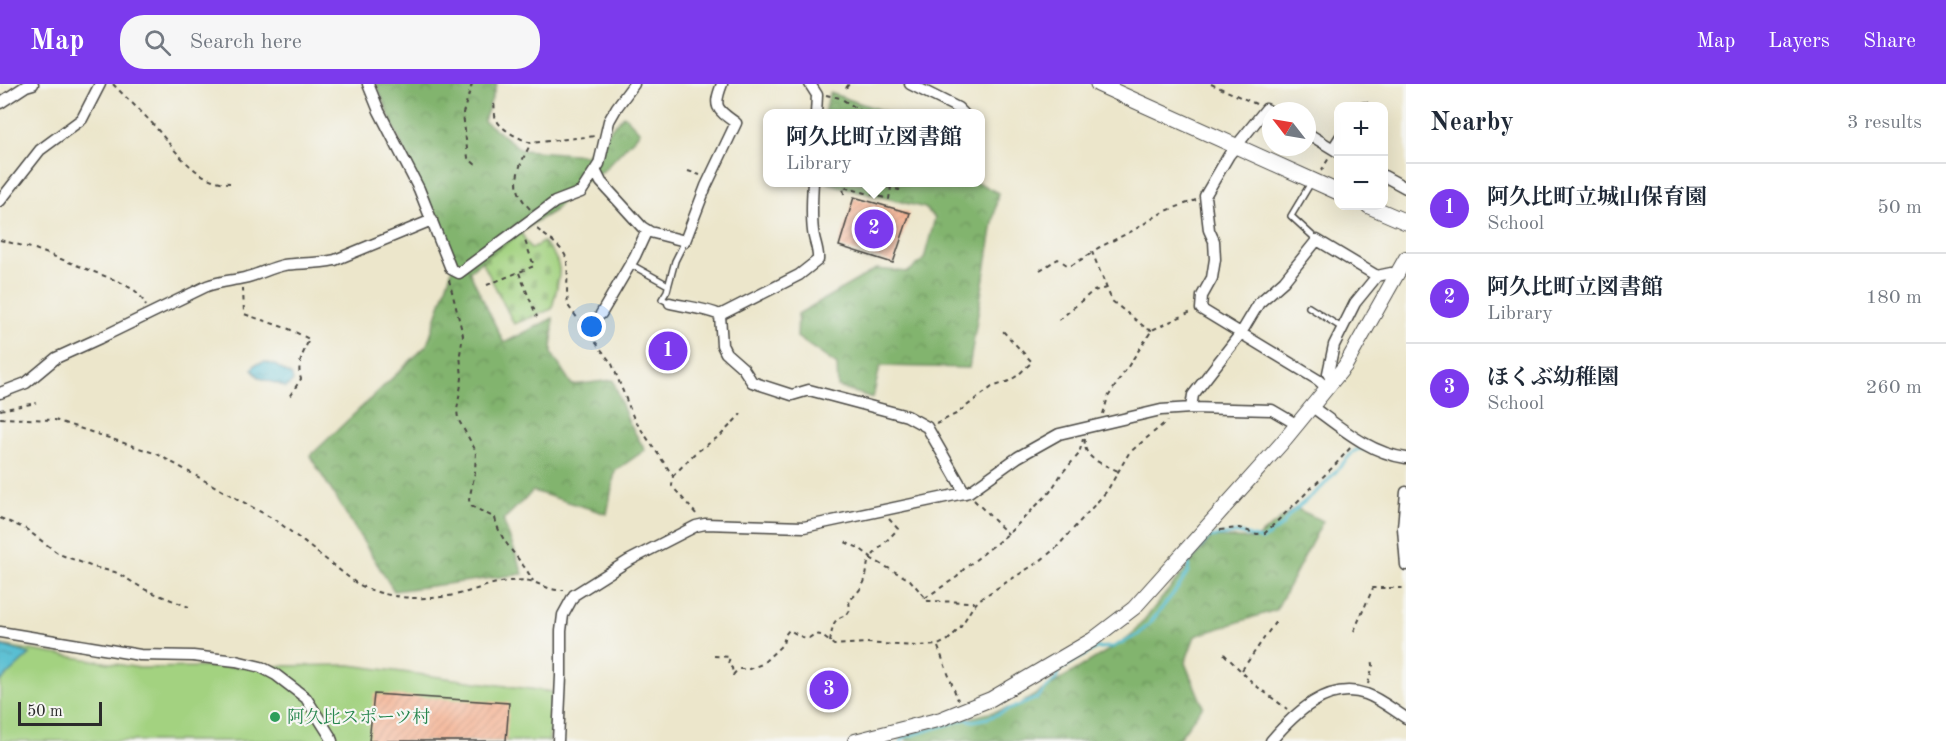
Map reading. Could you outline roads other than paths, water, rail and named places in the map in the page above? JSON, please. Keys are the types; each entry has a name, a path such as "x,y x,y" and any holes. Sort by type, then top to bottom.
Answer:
{"main road":[{"path":"1098,84 1334,190"},
{"path":"1378,210 1406,222"}],"street":[{"path":"0,103 33,84"},
{"path":"0,201 40,150 82,119 100,84"},
{"path":"368,84 370,93 419,189 451,268 459,273 518,231 530,217 555,202 581,192 596,172 609,121 634,84"},
{"path":"596,172 601,182 632,219 647,230 685,241 706,186 736,123 716,105 722,84"},
{"path":"810,84 818,95 817,109"},
{"path":"909,84 959,109"},
{"path":"1262,118 1236,146 1205,195 1215,259 1212,278 1202,296 1202,309 1318,380 1330,385"},
{"path":"1316,139 1334,150"},
{"path":"1388,179 1406,188"},
{"path":"720,315 800,275 818,260 819,254 811,212 813,187"},
{"path":"0,393 26,383 56,358 207,285 223,280 243,278 271,268 318,264 335,260 432,220"},
{"path":"601,314 647,230"},
{"path":"1191,408 1193,395 1241,333 1259,303 1284,281 1317,240 1377,276"},
{"path":"855,741 894,736 962,711 1020,684 1092,640 1134,608 1345,366 1406,258"},
{"path":"1330,385 1328,373 1332,351 1355,303 1377,276 1391,273 1397,275"},
{"path":"670,303 706,308 720,315"},
{"path":"720,315 722,345 726,353 743,368 752,382 792,394 809,390 895,412 927,427 967,492"},
{"path":"1311,406 1356,440 1406,458"},
{"path":"558,741 561,631 563,615 576,593 628,561 696,526 705,524 804,527 967,492 1018,457 1059,434 1171,410 1191,408 1272,410 1296,424"},
{"path":"1406,492 1403,528 1406,565"},
{"path":"0,632 140,655 193,656 236,661 261,668 276,675 306,698 332,741"},
{"path":"1271,741 1295,715 1337,691 1366,694 1406,718"}],"lane":[{"path":"1314,181 1291,216 1317,240"},
{"path":"670,303 662,299 685,241"},
{"path":"630,264 669,285"},
{"path":"1309,307 1342,328"}],"water":[{"path":"265,362 275,365 292,376 293,381 286,388 259,377 252,369 256,364"},
{"path":"0,645 30,654 0,682"}],"waterway":[{"path":"901,741 905,737 966,719 973,721 988,718 1037,698 1056,679 1060,670 1096,648 1113,647 1138,635 1180,585 1188,572 1189,560 1209,537 1240,533 1262,540 1282,526 1290,514 1323,486 1353,452 1367,449"}],"place":[{"name":"阿久比町立図書館","path":"874,229"},
{"name":"阿久比町立城山保育園","path":"668,351"},
{"name":"ほくぶ幼稚園","path":"829,690"},
{"name":"阿久比スポーツ村","path":"275,717"}]}
